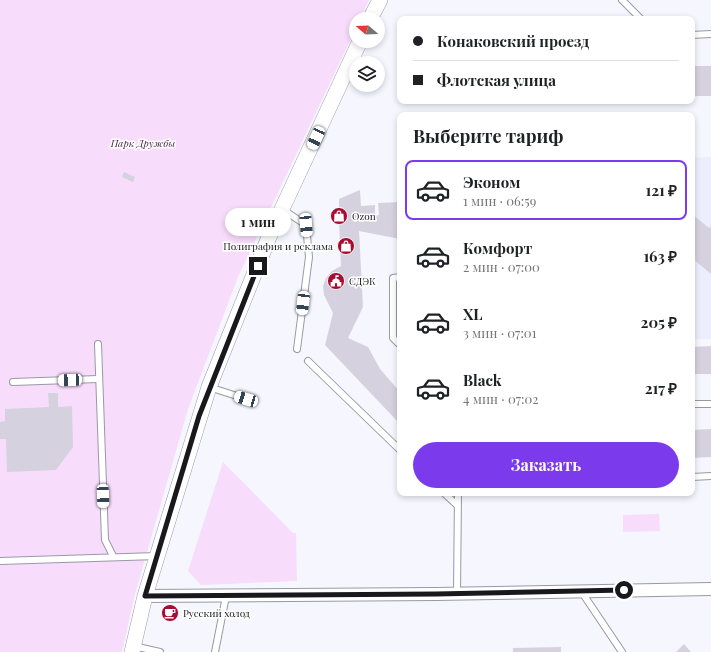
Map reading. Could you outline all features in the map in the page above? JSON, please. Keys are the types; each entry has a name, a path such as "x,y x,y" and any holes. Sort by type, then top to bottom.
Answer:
{"street":[{"path":"374,12 380,0"},
{"path":"132,649 145,596 209,387 282,210 357,48"},
{"path":"145,596 457,594 711,589"}],"lane":[{"path":"622,0 638,16"},
{"path":"695,35 711,34"},
{"path":"282,210 306,225 309,257 298,349"},
{"path":"397,277 392,278 393,338 397,342"},
{"path":"98,344 98,379 105,540 113,556"},
{"path":"308,361 397,447"},
{"path":"12,382 98,379"},
{"path":"209,387 246,399"},
{"path":"695,404 711,404"},
{"path":"695,477 711,476"},
{"path":"447,496 457,505"},
{"path":"457,594 458,496"},
{"path":"0,561 113,556 157,556"},
{"path":"581,591 622,652"},
{"path":"214,652 226,596"},
{"path":"132,649 160,652"}],"shaded area":[{"path":"711,157 711,339 695,339 695,158"}],"green space":[{"name":"Парк Дружбы","path":"0,0 369,0 363,12 349,12 349,43 238,277 188,409 135,594 122,652 0,652"},
{"path":"223,462 293,533 296,533 297,581 201,585 188,571"},
{"path":"659,514 660,531 623,532 623,515"}],"building":[{"path":"695,66 711,66 711,96 695,96"},
{"path":"124,172 135,177 133,182 122,177"},
{"path":"360,190 361,206 375,205 375,216 379,215 378,203 397,202 397,238 359,231 363,307 348,338 368,347 380,369 397,389 397,421 325,345 333,313 324,295 323,286 326,278 332,271 341,266 339,222 334,222 334,211 339,211 339,199"},
{"path":"695,216 709,228 711,226 711,274 695,261"},
{"path":"711,346 711,374 695,374 695,347"},
{"path":"48,393 58,393 58,407 72,406 73,447 56,470 7,472 6,439 0,439 0,422 5,421 5,409 49,407"},
{"path":"711,429 711,457 695,458 695,430"},
{"path":"684,644 691,652 676,652"},
{"path":"561,647 561,652 513,652 513,648"}],"place":[{"name":"Ozon","path":"339,216"},
{"name":"Полиграфия и реклама","path":"346,246"},
{"name":"СДЭК","path":"336,281"},
{"name":"Русский холод","path":"170,613"}],"route":[{"path":"258,266 209,387 199,416 145,596 436,594 624,590"}]}
